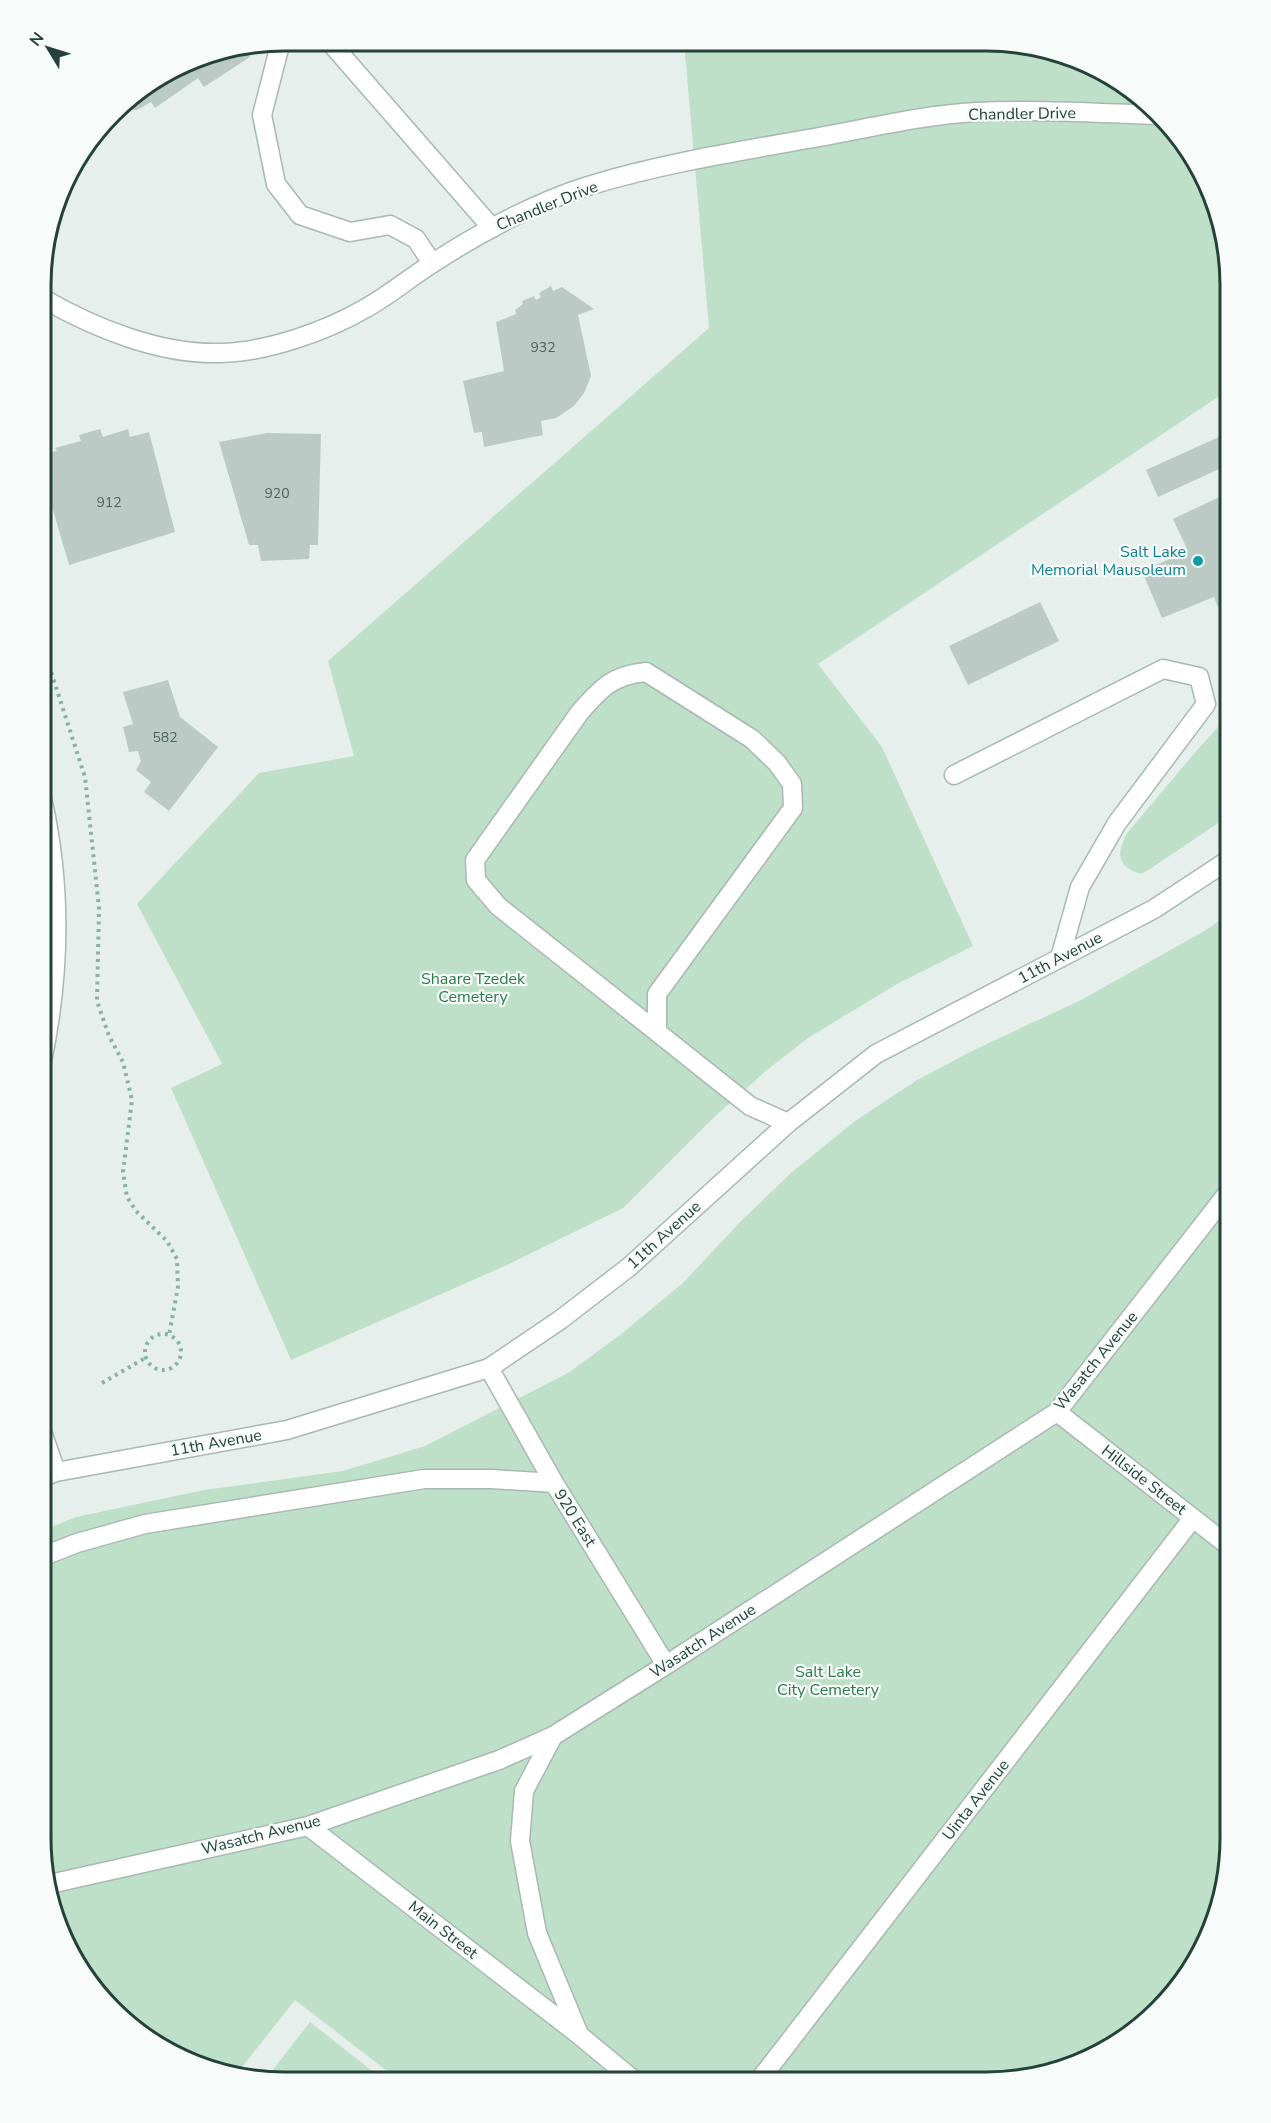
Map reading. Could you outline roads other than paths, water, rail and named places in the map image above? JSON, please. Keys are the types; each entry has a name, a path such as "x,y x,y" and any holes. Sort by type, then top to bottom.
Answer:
{"street":[{"path":"278,51 262,115 276,184 300,215 350,232 390,225 417,239 432,263"},
{"path":"338,51 492,228"},
{"name":"Chandler Drive","path":"51,303 73,316 113,332 166,348 221,353 268,346 323,330 366,308 432,263 492,228 586,186 701,158 912,120 975,112 1147,115"},
{"path":"954,775 1163,669 1199,677 1206,704 1117,823 1085,878 1080,887 1060,958"},
{"path":"657,1032 657,994 793,808 792,784 777,762 752,739 645,672 628,674 613,680 596,693 580,712 475,860 476,880 498,906 750,1106 788,1123"},
{"path":"51,848 56,901 56,947 51,1008"},
{"name":"11th Avenue","path":"51,1474 287,1430 489,1368 560,1320 629,1267 788,1123 876,1054 1154,909 1220,866"},
{"name":"Wasatch Avenue","path":"55,1883 308,1826 499,1760 553,1736 1057,1412 1220,1203"},
{"name":"920 East","path":"489,1368 554,1483 666,1665"},
{"name":"Hillside Street","path":"1057,1412 1220,1539"},
{"path":"51,1553 77,1543 145,1524 424,1479 492,1479 554,1483"},
{"name":"Uinta Avenue","path":"767,2072 1193,1518"},
{"name":"Main Street","path":"553,1736 524,1791 520,1840 537,1933 578,2034"},
{"name":"Main Street","path":"308,1826 624,2072"}],"place":[{"name":"Salt Lake Memorial Mausoleum","path":"1198,561"}],"park label":[{"name":"Shaare Tzedek Cemetery","path":"473,988"},
{"name":"Salt Lake City Cemetery","path":"828,1681"}]}
